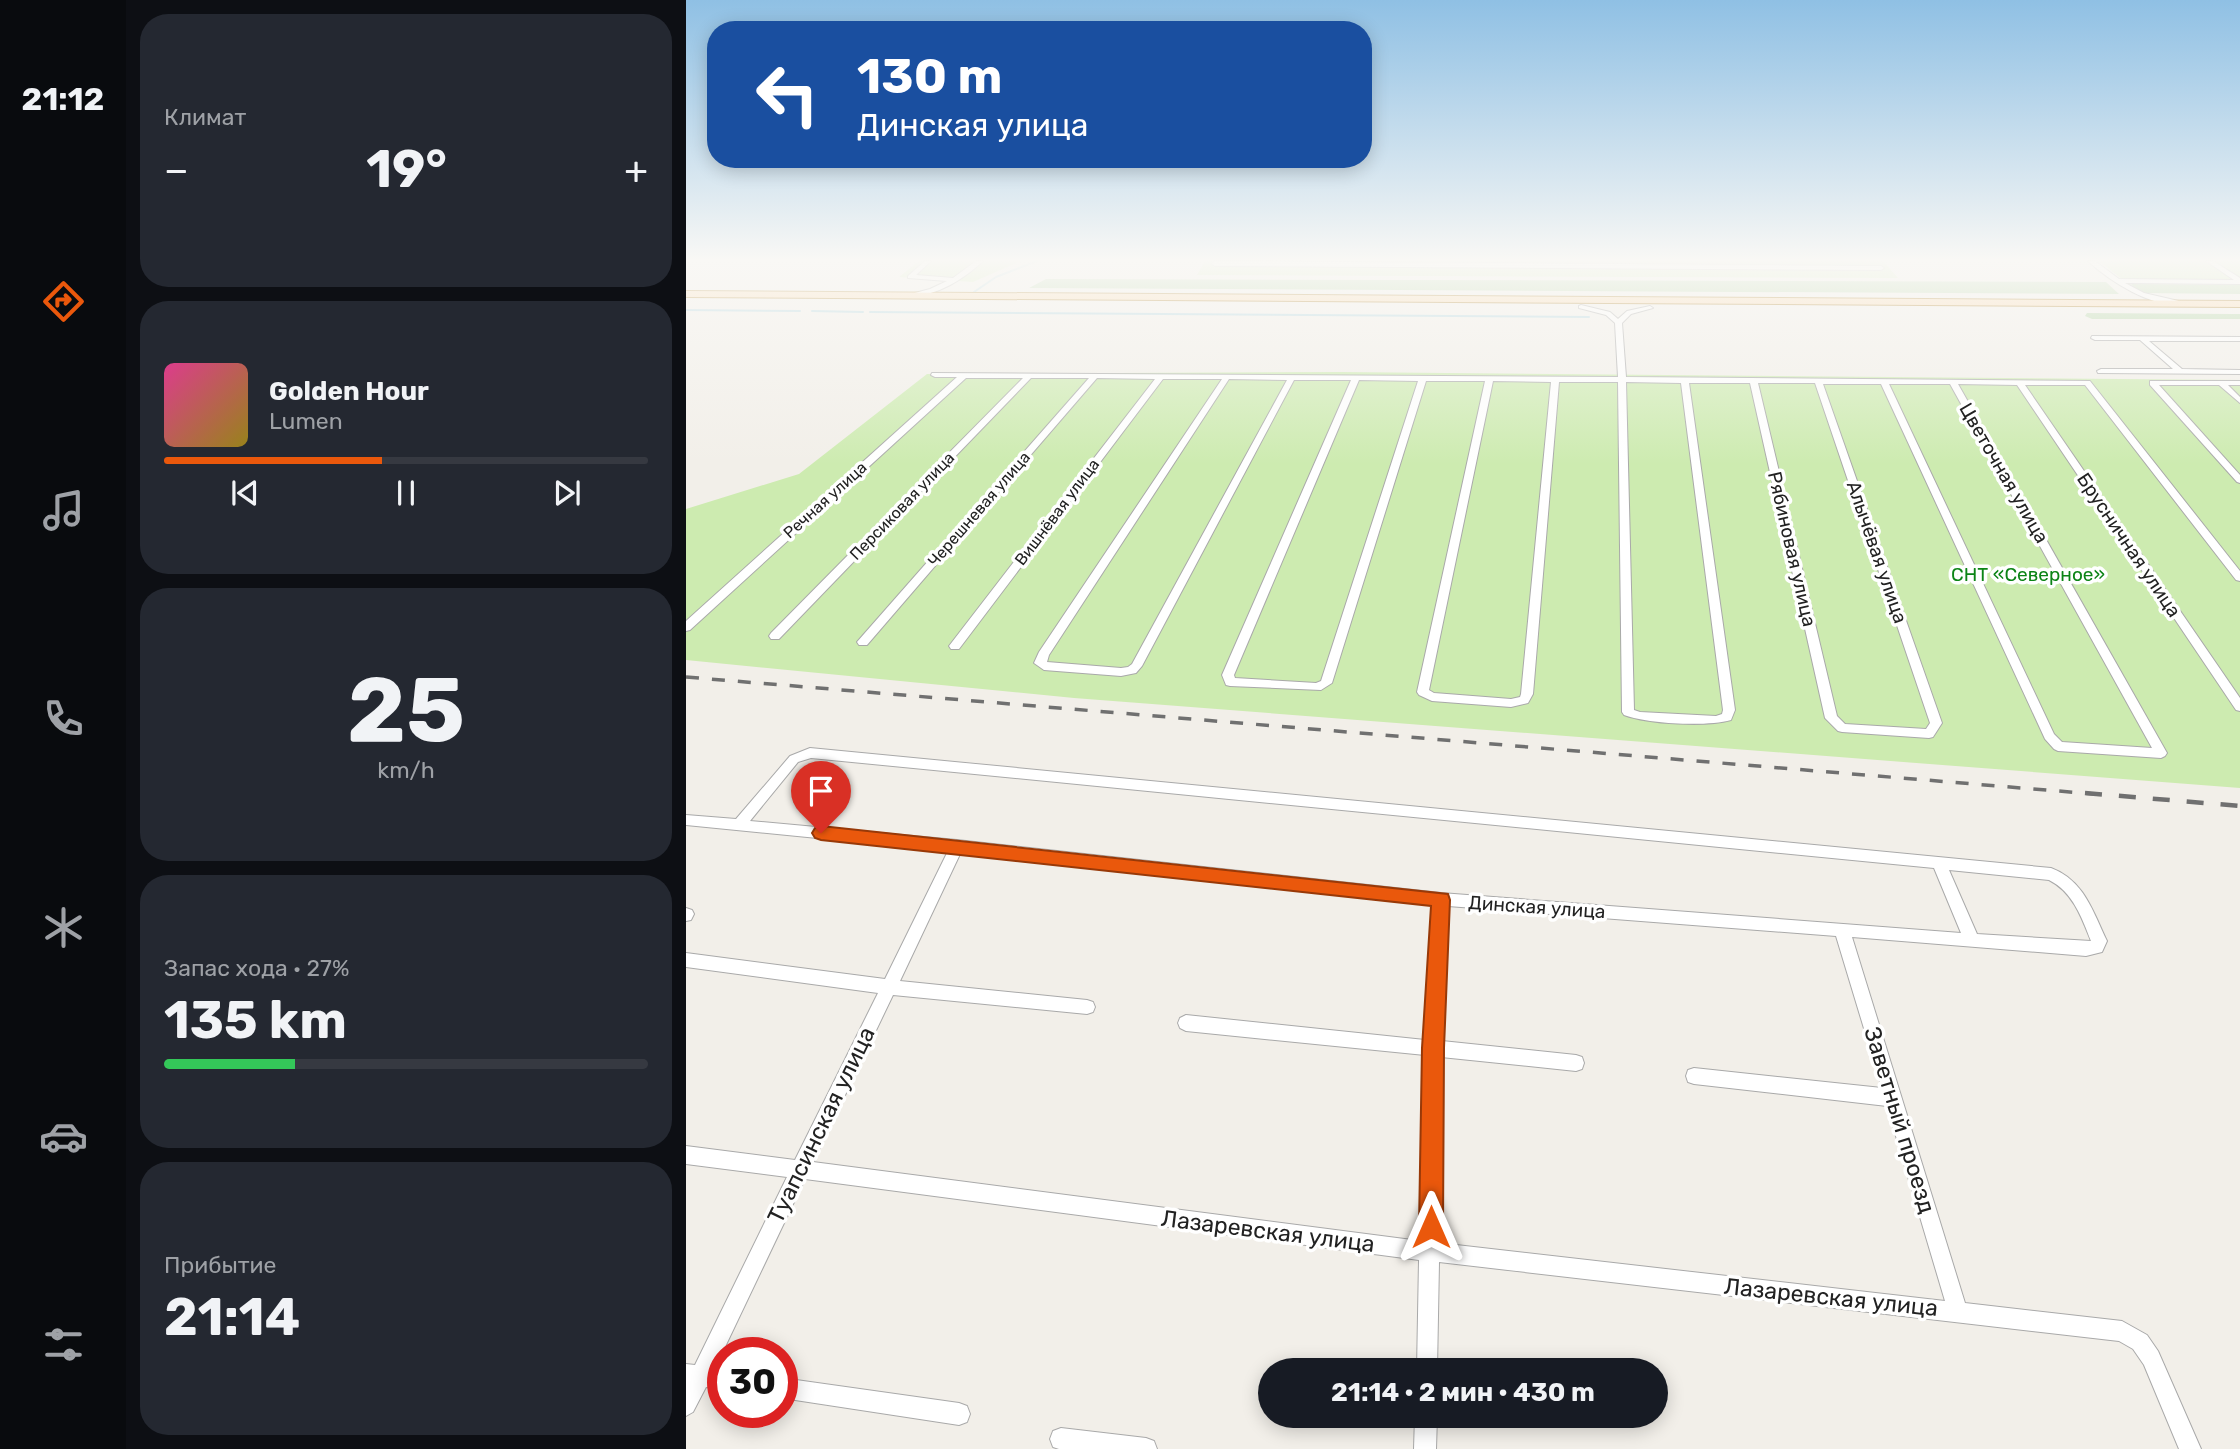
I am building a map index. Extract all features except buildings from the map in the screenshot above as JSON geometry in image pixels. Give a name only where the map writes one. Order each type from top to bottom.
[{"type":"street","points":[[1618,329],[1622,379],[1628,712],[1639,716],[1716,720],[1727,717],[1729,710],[1685,380]]},
{"type":"street","points":[[2095,338],[2240,338]]},
{"type":"street","points":[[2143,338],[2181,372]]},
{"type":"street","points":[[2101,371],[2240,372]]},
{"type":"street","points":[[934,375],[2088,383],[2240,578]]},
{"type":"street","name":"Речная улица","points":[[687,627],[963,376]]},
{"type":"street","name":"Персиковая улица","points":[[775,636],[1029,376]]},
{"type":"street","name":"Черешневая улица","points":[[863,642],[1095,376]]},
{"type":"street","name":"Вишнёвая улица","points":[[955,646],[1160,377]]},
{"type":"street","points":[[1227,377],[1043,655],[1040,663],[1044,666],[1121,672],[1132,670],[1136,666],[1292,377]]},
{"type":"street","points":[[1356,378],[1228,675],[1227,679],[1234,683],[1317,687],[1323,685],[1329,676],[1423,378]]},
{"type":"street","points":[[1490,378],[1423,692],[1432,697],[1511,703],[1524,700],[1527,694],[1555,379]]},
{"type":"street","name":"Рябиновая улица","points":[[1753,380],[1831,718],[1842,728],[1923,735],[1933,730],[1936,723]]},
{"type":"street","name":"Алычёвая улица","points":[[1818,381],[1936,723]]},
{"type":"street","name":"Цветочная улица","points":[[1884,381],[2049,736],[2058,746],[2157,755],[2161,753],[1952,382]]},
{"type":"street","name":"Брусничная улица","points":[[2019,382],[2240,707]]},
{"type":"street","points":[[2240,383],[2153,383],[2240,480]]},
{"type":"street","points":[[2221,383],[2240,401]]},
{"type":"street","points":[[739,825],[794,759],[810,753],[2051,874],[2072,886],[2099,941],[2096,947]]},
{"type":"street","name":"Динская улица","points":[[686,820],[957,846],[1441,900],[2096,947]]},
{"type":"street","name":"Туапсинская улица","points":[[686,1405],[693,1375],[799,1171],[957,846]]},
{"type":"street","points":[[1939,863],[1972,940]]},
{"type":"street","points":[[1427,1358],[1433,1048],[1441,900]]},
{"type":"street","name":"Заветный проезд","points":[[1842,930],[1958,1311]]},
{"type":"street","points":[[686,960],[889,987],[1087,1007]]},
{"type":"street","points":[[1186,1023],[1576,1063]]},
{"type":"street","points":[[1694,1076],[1892,1098]]},
{"type":"street","name":"Лазаревская улица","points":[[686,1155],[1431,1252],[2122,1331],[2140,1342]]},
{"type":"street","points":[[2140,1342],[2151,1358],[2190,1449]]},
{"type":"street","points":[[798,1390],[959,1414]]},
{"type":"street","points":[[1425,1449],[1426,1428]]},
{"type":"street","points":[[1061,1439],[1146,1449]]},
{"type":"green space","name":"СНТ «Северное»","points":[[1341,372],[2240,380],[2240,788],[1074,698],[686,660],[686,509],[799,474],[927,374]]},
{"type":"railway","points":[[686,677],[2106,795]]},
{"type":"railway","points":[[2085,793],[2240,806]]},
{"type":"route","points":[[821,833],[1441,900],[1433,1048],[1431,1227]]}]
